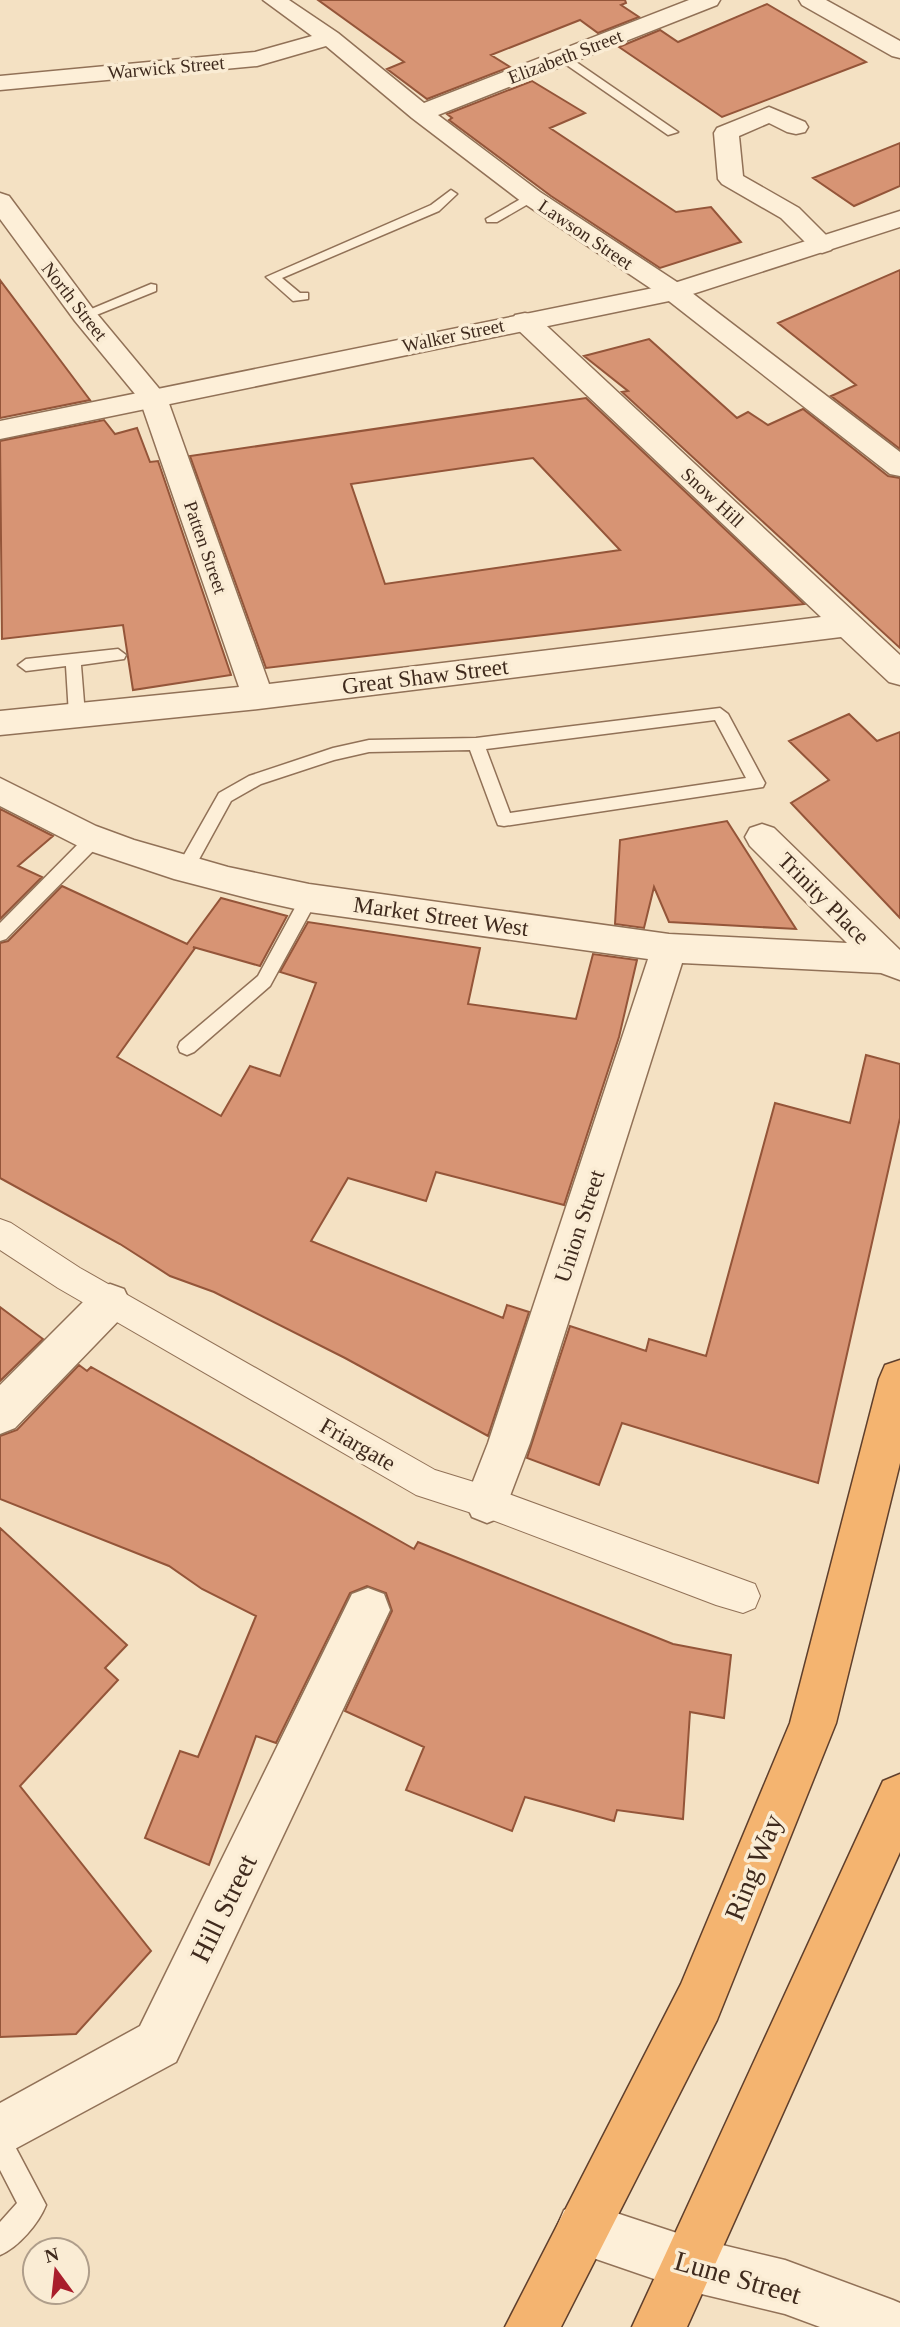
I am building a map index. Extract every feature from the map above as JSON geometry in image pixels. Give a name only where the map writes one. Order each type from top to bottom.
[{"type":"highway","name":"Ring Way","points":[[533,2327],[699,2002],[813,1723],[900,1379]]},
{"type":"highway","points":[[659,2327],[900,1798]]},
{"type":"street","name":"Lawson Street","points":[[274,0],[330,38],[421,113],[531,197],[674,292],[900,467]]},
{"type":"street","name":"Elizabeth Street","points":[[421,113],[709,0]]},
{"type":"street","points":[[810,0],[900,51]]},
{"type":"street","name":"Warwick Street","points":[[0,83],[257,59],[330,38]]},
{"type":"street","points":[[796,127],[769,114],[726,133],[731,179],[790,213],[822,245]]},
{"type":"street","name":"North Street","points":[[0,201],[84,315],[153,398]]},
{"type":"street","name":"Walker Street","points":[[0,430],[674,292],[900,219]]},
{"type":"street","name":"Snow Hill","points":[[525,321],[900,674]]},
{"type":"street","name":"Patten Street","points":[[153,398],[258,697]]},
{"type":"street","name":"Great Shaw Street","points":[[0,723],[258,697],[849,625]]},
{"type":"street","name":"Market Street West","points":[[0,790],[94,839],[185,869],[309,898],[669,948],[893,962]]},
{"type":"street","name":"Trinity Place","points":[[762,836],[893,962]]},
{"type":"street","name":"Union Street","points":[[486,1502],[509,1443],[669,948]]},
{"type":"street","name":"Friargate","points":[[0,1233],[110,1302],[428,1484],[486,1502],[743,1596]]},
{"type":"street","points":[[0,1414],[110,1302]]},
{"type":"street","name":"Hill Street","points":[[0,2131],[158,2045],[368,1611]]},
{"type":"street","name":"Lune Street","points":[[583,2229],[689,2264],[785,2287],[893,2327]]},
{"type":"lane","points":[[562,57],[672,132]]},
{"type":"lane","points":[[303,296],[298,298],[273,277],[435,208],[451,194]]},
{"type":"lane","points":[[492,219],[531,197]]},
{"type":"lane","points":[[84,315],[151,288]]},
{"type":"lane","points":[[26,665],[118,655]]},
{"type":"lane","points":[[73,659],[77,715]]},
{"type":"lane","points":[[185,869],[225,797],[255,780],[333,754],[369,746],[476,744],[720,714],[757,783],[504,820],[476,744]]},
{"type":"lane","points":[[0,934],[94,839]]},
{"type":"lane","points":[[187,1047],[264,981],[309,898]]},
{"type":"lane","points":[[0,2144],[33,2205],[0,2242]]},
{"type":"building","points":[[318,0],[625,0],[626,3],[621,5],[639,17],[598,33],[580,20],[491,55],[510,67],[427,99],[387,69],[404,62]]},
{"type":"building","points":[[767,4],[866,62],[722,117],[619,47],[660,30],[678,42]]},
{"type":"building","points":[[532,81],[585,113],[550,128],[676,212],[711,207],[741,242],[660,268],[551,196],[449,120],[452,118],[447,114]]},
{"type":"building","points":[[900,143],[900,186],[854,206],[813,178]]},
{"type":"building","points":[[900,270],[900,449],[831,396],[856,385],[778,323]]},
{"type":"building","points":[[0,280],[90,400],[0,418]]},
{"type":"building","points":[[649,339],[737,418],[748,412],[768,425],[803,409],[888,476],[900,478],[900,648],[622,392],[628,391],[584,356]]},
{"type":"building","points":[[586,398],[804,604],[266,668],[190,456]],"holes":[[[533,458],[620,550],[385,584],[351,484]]]},
{"type":"building","points":[[104,420],[115,434],[137,428],[150,462],[158,461],[231,675],[133,690],[123,625],[2,639],[0,441]]},
{"type":"building","points":[[849,714],[877,741],[900,732],[900,918],[791,803],[829,780],[789,741]]},
{"type":"building","points":[[0,809],[53,836],[18,866],[42,877],[0,919]]},
{"type":"building","points":[[727,821],[796,929],[669,922],[654,887],[644,928],[615,924],[620,840]]},
{"type":"building","points":[[62,886],[187,944],[221,898],[287,916],[260,966],[193,947],[195,948],[117,1057],[221,1116],[250,1066],[280,1076],[316,983],[280,972],[308,922],[480,948],[468,1004],[576,1019],[593,954],[637,960],[619,1037],[564,1205],[436,1172],[426,1201],[348,1178],[311,1241],[503,1318],[507,1305],[529,1312],[488,1436],[345,1358],[214,1292],[170,1276],[120,1244],[0,1178],[0,943],[8,941]]},
{"type":"building","points":[[866,1055],[900,1064],[900,1118],[818,1483],[622,1423],[599,1485],[527,1458],[570,1326],[646,1351],[649,1339],[706,1356],[775,1103],[850,1123]]},
{"type":"building","points":[[0,1307],[43,1339],[0,1381]]},
{"type":"building","points":[[79,1365],[87,1371],[91,1367],[414,1549],[418,1542],[673,1644],[731,1655],[724,1718],[690,1712],[683,1819],[617,1810],[614,1821],[525,1797],[512,1831],[406,1790],[424,1747],[345,1711],[392,1611],[386,1593],[367,1586],[350,1593],[276,1743],[256,1736],[209,1865],[145,1838],[180,1751],[198,1757],[256,1616],[202,1589],[169,1566],[0,1499],[0,1436],[17,1430]]},
{"type":"building","points":[[0,1528],[127,1645],[105,1668],[118,1680],[20,1786],[151,1951],[76,2034],[0,2037]]}]
